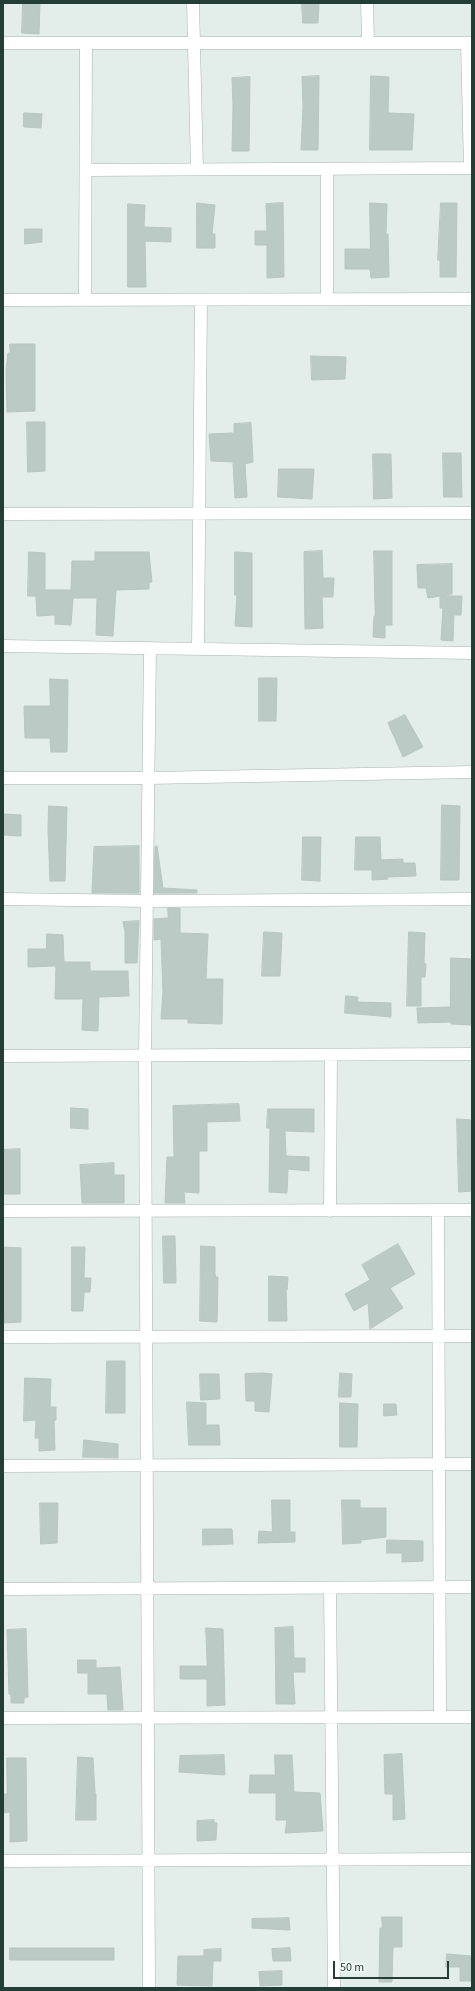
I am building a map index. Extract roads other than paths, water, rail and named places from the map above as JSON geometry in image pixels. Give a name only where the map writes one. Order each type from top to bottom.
[{"type":"street","points":[[193,3],[197,169]]},
{"type":"street","points":[[367,3],[368,42]]},
{"type":"street","points":[[3,43],[469,43],[471,168],[86,170]]},
{"type":"street","points":[[85,300],[86,43]]},
{"type":"street","points":[[327,169],[327,299]]},
{"type":"street","points":[[3,300],[472,299]]},
{"type":"street","points":[[198,649],[201,300]]},
{"type":"street","points":[[3,514],[472,513]]},
{"type":"street","points":[[3,646],[472,653]]},
{"type":"street","points":[[149,1988],[145,1055],[150,648]]},
{"type":"street","points":[[3,778],[149,778],[472,772]]},
{"type":"street","points":[[3,899],[146,901],[472,899]]},
{"type":"street","points":[[3,1056],[472,1054]]},
{"type":"street","points":[[330,1211],[332,1055]]},
{"type":"street","points":[[438,1210],[440,1717]]},
{"type":"street","points":[[3,1211],[472,1210]]},
{"type":"street","points":[[3,1337],[472,1336]]},
{"type":"street","points":[[3,1466],[472,1464]]},
{"type":"street","points":[[3,1589],[472,1587]]},
{"type":"street","points":[[330,1588],[334,1988]]},
{"type":"street","points":[[3,1718],[472,1717]]},
{"type":"street","points":[[3,1861],[472,1860]]}]
